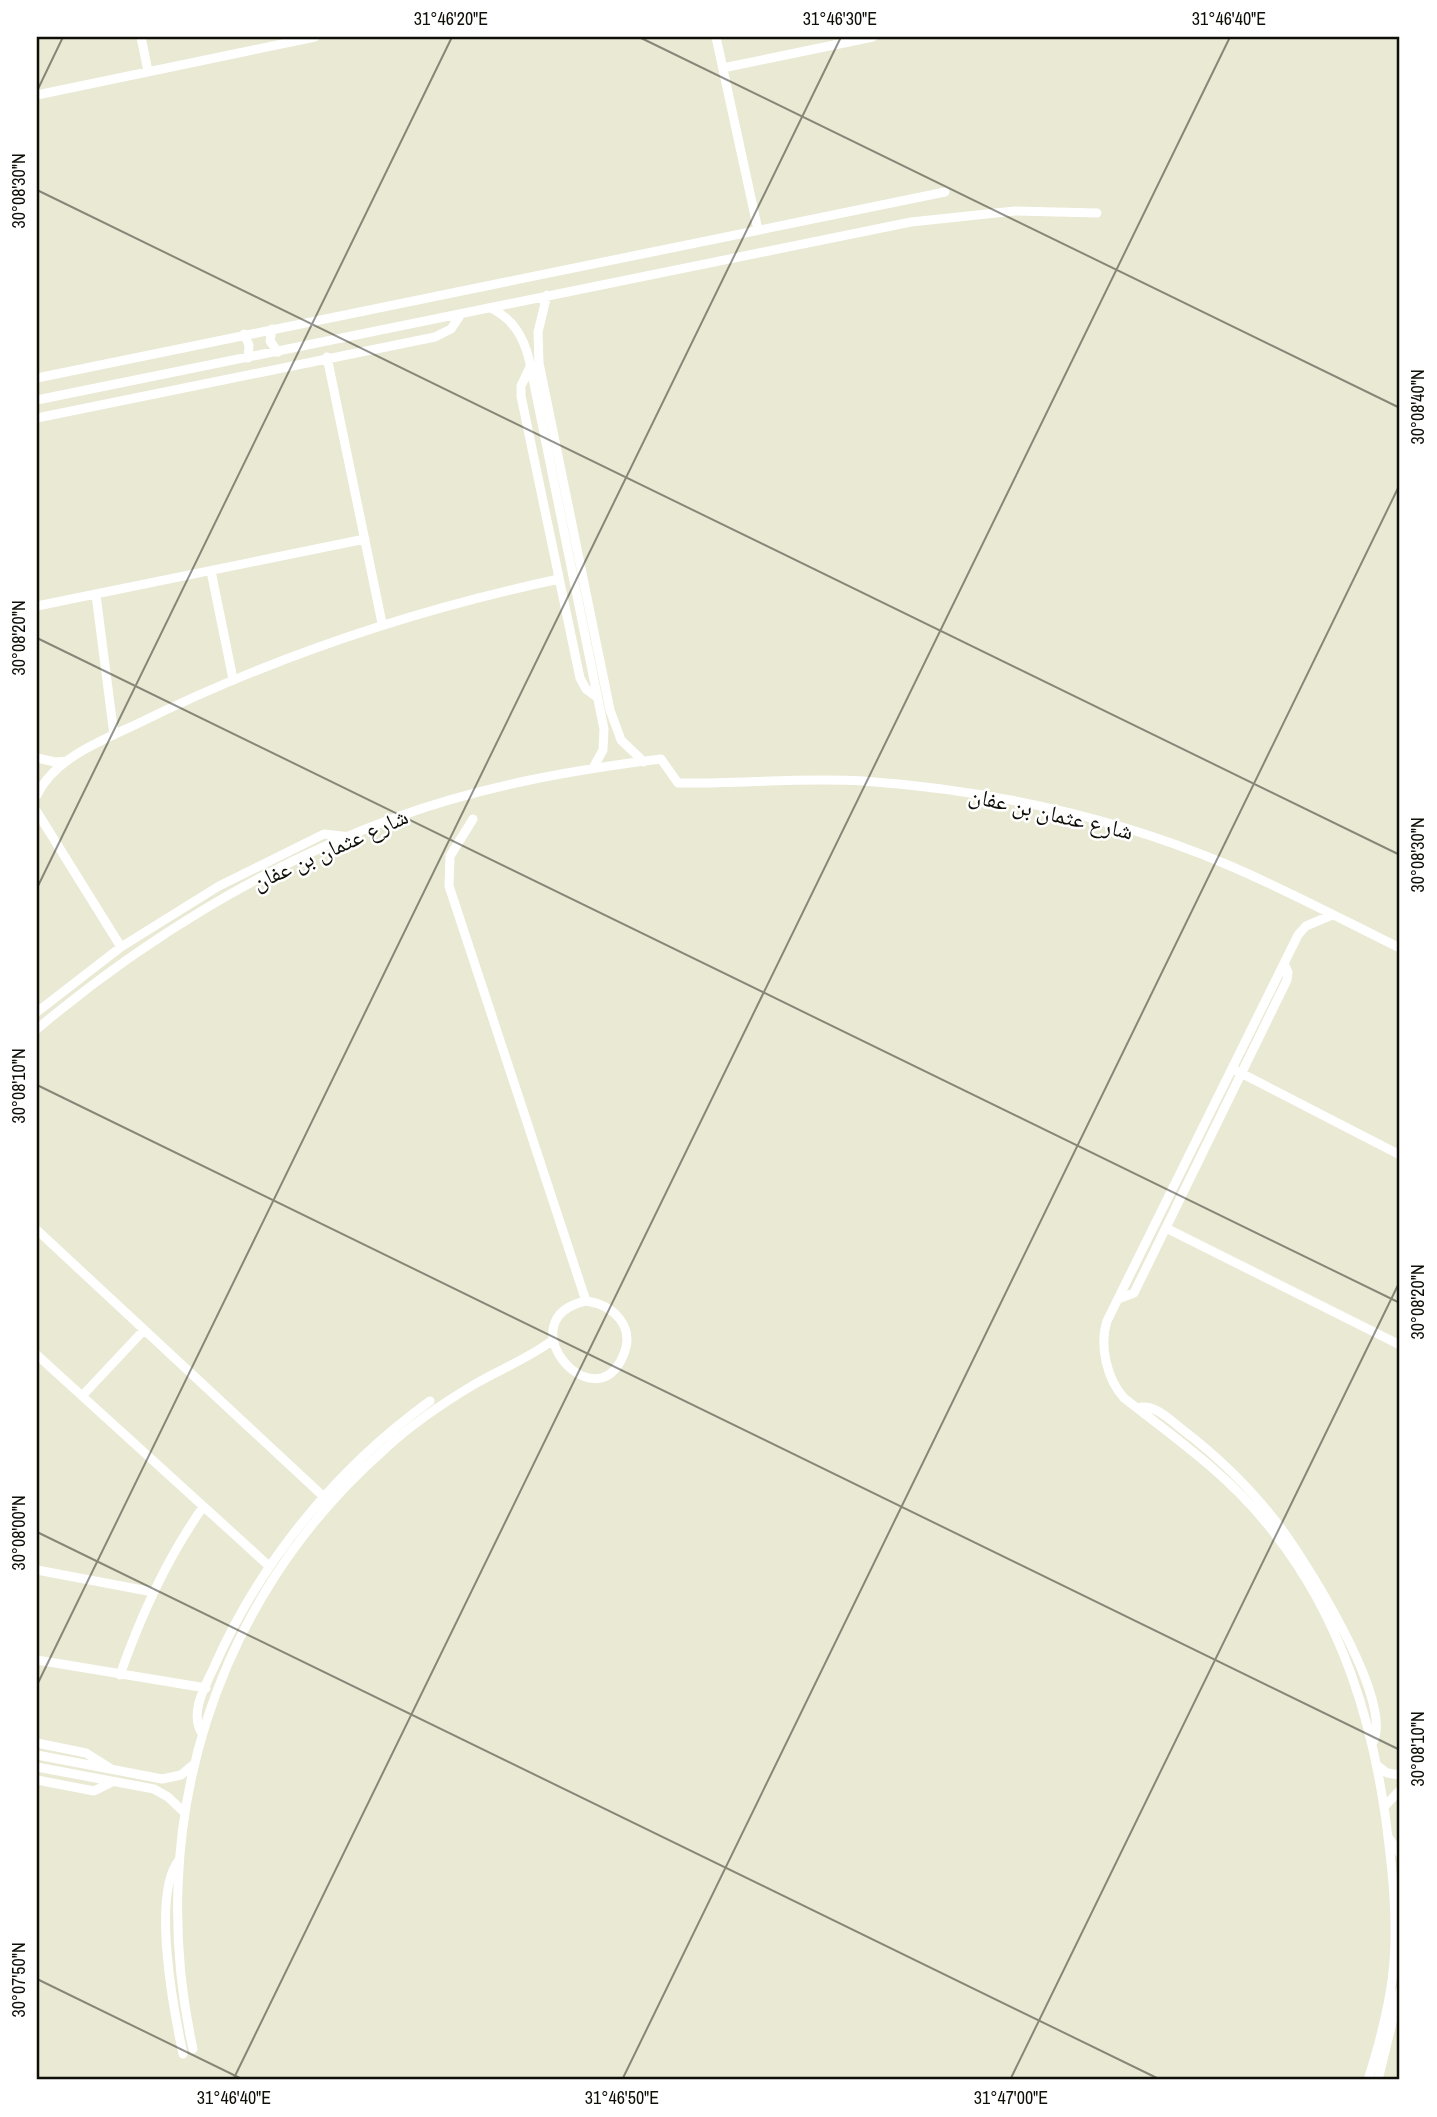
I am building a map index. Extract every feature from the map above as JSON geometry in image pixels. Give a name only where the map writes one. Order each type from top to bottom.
[{"type":"street","points":[[141,37],[148,71]]},
{"type":"street","points":[[37,94],[315,37]]},
{"type":"street","points":[[716,37],[758,230]]},
{"type":"street","points":[[723,68],[873,37]]},
{"type":"street","points":[[37,378],[945,192]]},
{"type":"street","points":[[37,400],[937,218],[1015,211],[1097,214]]},
{"type":"street","points":[[547,295],[538,332],[539,363],[610,710],[621,740],[644,762]]},
{"type":"street","points":[[491,308],[509,319],[519,331],[530,367],[597,697],[604,743],[593,768]]},
{"type":"street","points":[[37,418],[435,337],[451,329],[461,314]]},
{"type":"street","points":[[272,329],[270,341],[278,352]]},
{"type":"street","points":[[244,334],[249,345],[248,358]]},
{"type":"street","points":[[327,357],[382,623]]},
{"type":"street","points":[[530,367],[521,386],[521,396],[580,678],[586,689],[597,697]]},
{"type":"street","points":[[37,606],[365,539]]},
{"type":"street","points":[[211,571],[233,679]]},
{"type":"street","points":[[37,795],[47,779],[68,761],[114,735],[233,679],[382,623],[559,579]]},
{"type":"street","points":[[96,595],[114,735]]},
{"type":"street","points":[[37,758],[55,762],[68,761]]},
{"type":"street","name":"شارع عثمان بن عفان","points":[[37,1028],[102,976],[180,923],[264,877],[396,817],[444,802],[593,768],[661,760],[678,783],[860,781],[927,787],[1021,802],[1087,817],[1178,845],[1228,865],[1400,948]]},
{"type":"street","points":[[37,812],[121,947]]},
{"type":"street","points":[[473,819],[470,828],[453,848],[448,864],[449,886],[586,1301]]},
{"type":"street","points":[[37,1012],[121,947],[219,886],[303,843],[333,833],[351,837]]},
{"type":"street","points":[[1332,915],[1302,930],[1284,964],[1104,1328],[1103,1348],[1115,1386],[1137,1408],[1226,1480],[1281,1542],[1321,1604],[1343,1651],[1373,1742],[1385,1806],[1395,1900],[1394,1963],[1384,2022],[1368,2080]]},
{"type":"street","points":[[1118,1299],[1134,1293],[1287,980],[1288,972],[1284,964]]},
{"type":"street","points":[[1232,1068],[1400,1155]]},
{"type":"street","points":[[1166,1228],[1400,1345]]},
{"type":"street","points":[[37,1230],[324,1497]]},
{"type":"street","points":[[586,1301],[597,1302],[618,1316],[628,1331],[627,1348],[614,1371],[602,1376],[577,1374],[560,1359],[553,1340],[558,1318],[565,1309],[586,1301]]},
{"type":"street","points":[[82,1396],[144,1330]]},
{"type":"street","points":[[188,2051],[178,1959],[180,1858],[185,1814],[201,1732],[225,1670],[260,1601],[286,1560],[334,1501],[384,1449],[418,1422],[475,1384],[553,1340]]},
{"type":"street","points":[[37,1355],[269,1566]]},
{"type":"street","points":[[201,1732],[196,1715],[205,1688],[231,1630],[269,1566],[324,1497],[374,1446],[430,1401]]},
{"type":"street","points":[[120,1675],[153,1592],[185,1532],[203,1507]]},
{"type":"street","points":[[37,1570],[153,1592]]},
{"type":"street","points":[[37,1660],[205,1688]]},
{"type":"street","points":[[37,1743],[92,1755],[111,1769]]},
{"type":"street","points":[[37,1755],[162,1779],[181,1775],[193,1765]]},
{"type":"street","points":[[1378,1766],[1387,1773],[1400,1775]]},
{"type":"street","points":[[37,1767],[154,1789],[168,1797],[185,1814]]},
{"type":"street","points":[[37,1780],[94,1791],[112,1782]]},
{"type":"street","points":[[1385,1806],[1400,1790]]},
{"type":"street","points":[[1388,1838],[1400,1854]]},
{"type":"street","points":[[1378,2080],[1400,1990]]}]
